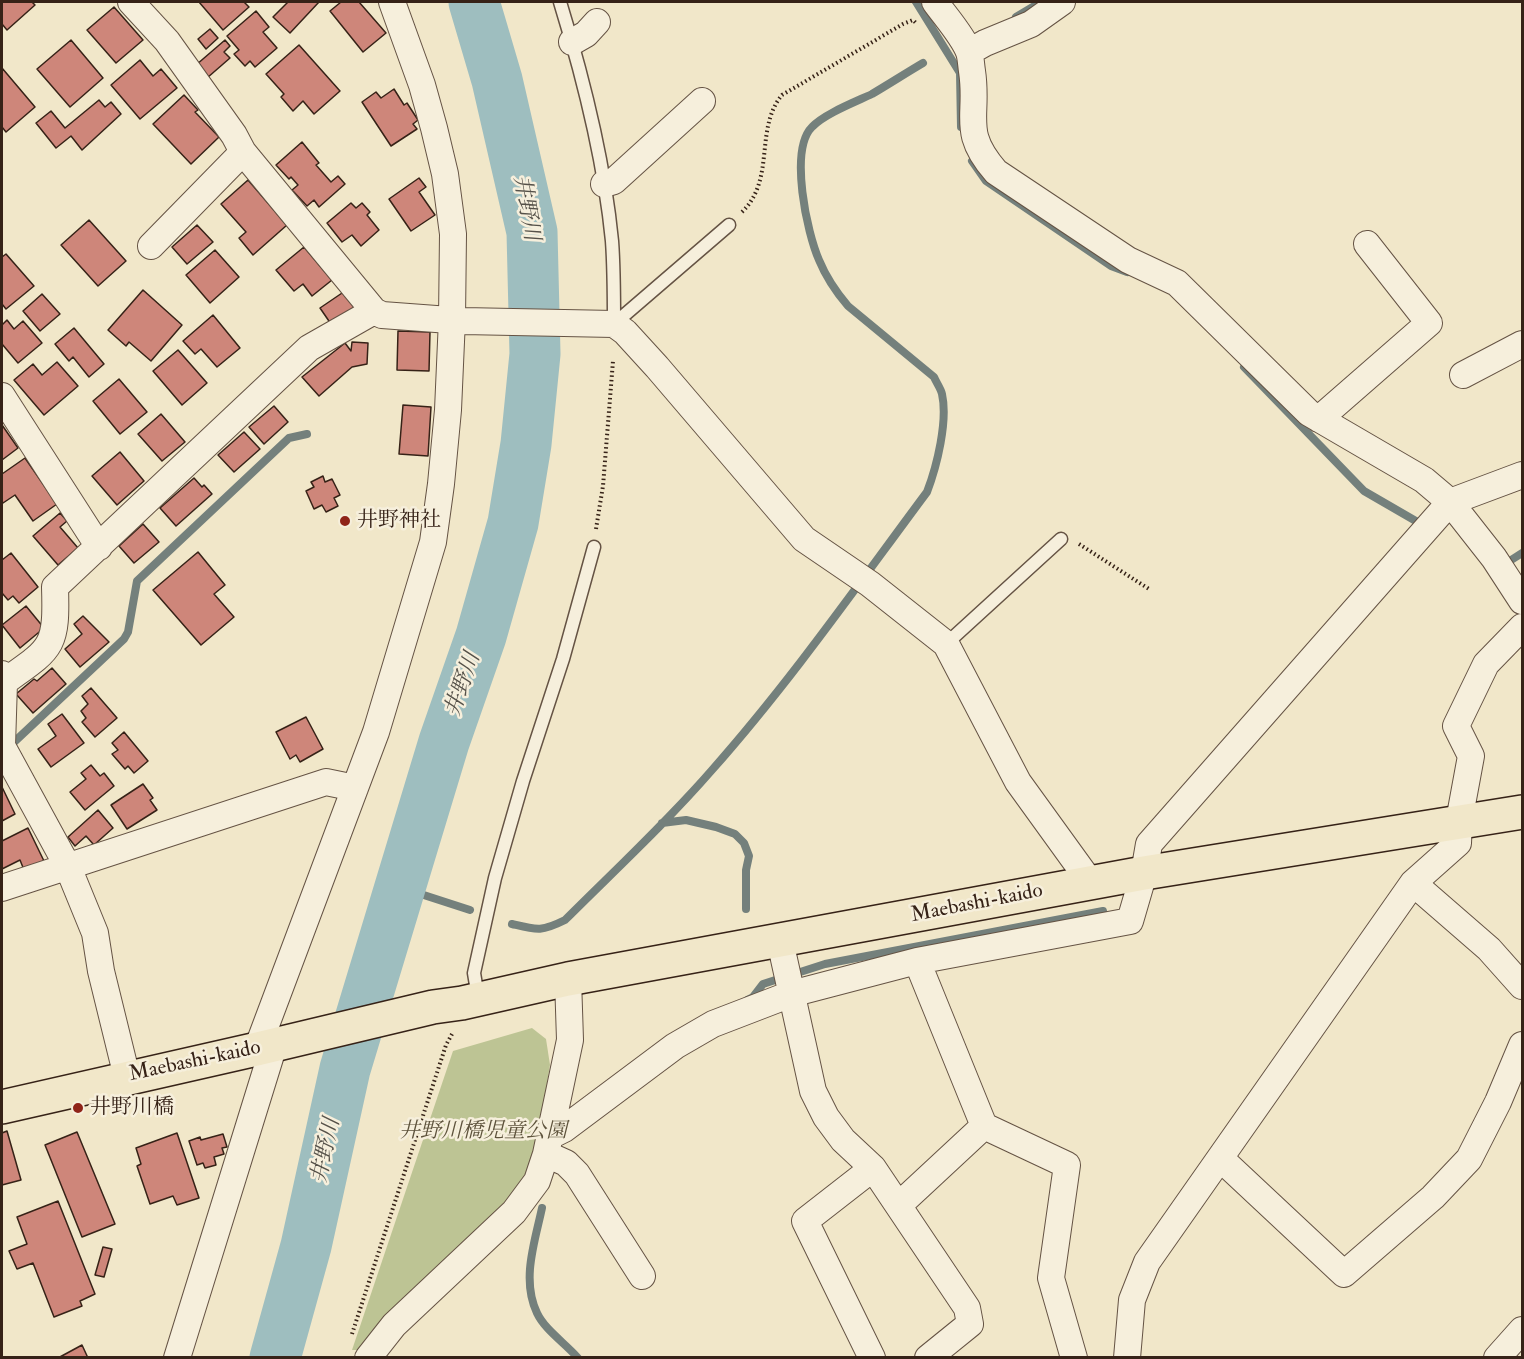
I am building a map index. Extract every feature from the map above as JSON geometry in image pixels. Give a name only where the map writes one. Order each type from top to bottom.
[{"type":"main road","name":"Maebashi-kaido","points":[[444,1018],[462,1003],[568,979],[1144,873],[1459,821],[1522,813]]},
{"type":"main road","points":[[271,1046],[444,1018]]},
{"type":"main road","name":"Maebashi-kaido","points":[[2,1107],[271,1046]]},
{"type":"street","points":[[131,2],[167,41],[234,135],[243,152],[374,311],[382,315],[457,320],[610,324],[625,332],[804,538],[870,584],[946,644],[1018,782],[1091,883]]},
{"type":"street","points":[[177,1358],[271,1046],[355,789],[376,732],[433,542],[457,320],[453,234],[445,174],[422,85],[392,2]]},
{"type":"street","points":[[934,2],[969,52],[974,82],[972,124],[980,151],[996,172],[1128,260],[1177,283],[1309,412],[1424,480],[1450,502],[1494,558],[1522,601]]},
{"type":"street","points":[[969,52],[1031,24],[1062,2]]},
{"type":"street","points":[[572,42],[586,34],[597,22]]},
{"type":"street","points":[[604,184],[614,182],[702,101]]},
{"type":"street","points":[[151,246],[243,152]]},
{"type":"street","points":[[1319,419],[1429,323],[1367,244]]},
{"type":"street","points":[[127,1077],[101,972],[94,933],[68,867],[2,746],[3,678],[44,652],[51,643],[56,615],[55,587],[309,348],[374,311]]},
{"type":"street","points":[[1464,375],[1522,344]]},
{"type":"street","points":[[2,396],[99,547]]},
{"type":"street","points":[[548,1145],[564,1129],[642,1070],[684,1040],[713,1024],[791,994],[916,961],[1130,921],[1144,873],[1149,843],[1450,502],[1522,476]]},
{"type":"street","points":[[1127,1358],[1132,1300],[1147,1263],[1413,883],[1458,843],[1459,821],[1471,756],[1456,726],[1486,664],[1522,627]]},
{"type":"street","points":[[2,888],[326,782],[355,789]]},
{"type":"street","points":[[1413,883],[1489,949],[1522,986]]},
{"type":"street","points":[[780,941],[813,1091],[826,1118],[843,1140],[873,1168],[967,1308],[970,1324],[930,1357]]},
{"type":"street","points":[[916,961],[984,1126],[1067,1165],[1051,1278],[1074,1358]]},
{"type":"street","points":[[368,1358],[394,1325],[514,1212],[537,1181],[548,1145],[570,1040],[568,979]]},
{"type":"street","points":[[1220,1158],[1344,1274],[1433,1197],[1469,1159],[1498,1102],[1522,1045]]},
{"type":"street","points":[[899,1205],[984,1126]]},
{"type":"street","points":[[548,1145],[578,1174],[642,1276]]},
{"type":"street","points":[[872,1358],[805,1221],[873,1168]]},
{"type":"street","points":[[1497,1358],[1522,1330]]},
{"type":"lane","points":[[560,2],[593,120],[604,184],[612,242],[610,324]]},
{"type":"lane","points":[[610,324],[729,225]]},
{"type":"lane","points":[[946,644],[1061,539]]},
{"type":"lane","points":[[478,998],[474,973],[495,878],[523,781],[563,659],[594,547]]},
{"type":"path","points":[[729,225],[746,208],[760,187],[769,124],[782,95],[903,24],[913,20],[918,24]]},
{"type":"path","points":[[594,547],[603,486],[614,351]]},
{"type":"path","points":[[1061,539],[1075,542],[1149,589]]},
{"type":"path","points":[[351,1335],[446,1045],[444,1018]]},
{"type":"green space","name":"井野川橋児童公園","points":[[532,1028],[546,1039],[550,1065],[537,1144],[519,1189],[360,1350],[352,1350],[453,1051]]},
{"type":"building","points":[[2,2],[32,2],[35,5],[7,30],[2,24]]},
{"type":"building","points":[[199,2],[244,2],[249,7],[223,30]]},
{"type":"building","points":[[288,2],[319,2],[290,33],[273,17]]},
{"type":"building","points":[[341,2],[359,2],[386,33],[363,52],[330,11]]},
{"type":"building","points":[[114,7],[143,40],[116,63],[87,30]]},
{"type":"building","points":[[256,11],[269,27],[263,32],[277,48],[255,67],[250,61],[245,66],[234,54],[239,50],[227,36]]},
{"type":"building","points":[[210,29],[218,38],[206,49],[198,39]]},
{"type":"building","points":[[71,40],[103,78],[70,107],[37,69]]},
{"type":"building","points":[[225,40],[230,46],[224,52],[230,58],[207,78],[196,65]]},
{"type":"building","points":[[299,45],[340,91],[314,114],[303,101],[293,111],[281,97],[284,94],[266,74]]},
{"type":"building","points":[[140,60],[153,76],[161,69],[177,88],[140,119],[111,85]]},
{"type":"building","points":[[2,68],[35,107],[6,132],[2,127]]},
{"type":"building","points":[[394,89],[404,105],[407,103],[418,120],[413,124],[417,129],[391,146],[362,102],[376,92],[381,98]]},
{"type":"building","points":[[184,95],[198,110],[195,112],[219,137],[191,164],[153,124]]},
{"type":"building","points":[[99,100],[105,107],[111,102],[121,114],[82,150],[71,136],[56,148],[36,123],[51,111],[65,128]]},
{"type":"building","points":[[302,142],[319,163],[316,165],[331,182],[338,176],[345,184],[319,207],[314,200],[307,206],[292,190],[298,185],[276,165]]},
{"type":"building","points":[[419,178],[426,187],[419,192],[435,215],[411,231],[389,199]]},
{"type":"building","points":[[248,180],[287,225],[253,255],[239,238],[246,232],[221,204]]},
{"type":"building","points":[[351,203],[356,208],[362,203],[370,212],[367,215],[379,230],[361,246],[352,235],[342,242],[327,223]]},
{"type":"building","points":[[89,220],[126,261],[98,286],[61,245]]},
{"type":"building","points":[[197,225],[213,242],[187,264],[172,247]]},
{"type":"building","points":[[304,247],[332,280],[312,296],[303,284],[294,291],[276,270]]},
{"type":"building","points":[[215,250],[239,277],[210,303],[186,275]]},
{"type":"building","points":[[6,254],[34,286],[6,309],[2,304],[2,257]]},
{"type":"building","points":[[143,290],[182,325],[151,361],[129,342],[126,346],[108,330]]},
{"type":"building","points":[[345,291],[356,306],[331,324],[320,308]]},
{"type":"building","points":[[42,294],[60,314],[40,331],[23,311]]},
{"type":"building","points":[[213,315],[240,348],[217,367],[201,349],[195,354],[183,341]]},
{"type":"building","points":[[7,320],[14,329],[23,321],[42,343],[18,363],[2,344],[2,325]]},
{"type":"building","points":[[74,328],[104,364],[89,377],[73,357],[69,361],[55,344]]},
{"type":"building","points":[[398,331],[430,332],[429,371],[397,370]]},
{"type":"building","points":[[352,342],[368,343],[367,364],[352,367],[319,396],[302,377],[345,343],[351,351]]},
{"type":"building","points":[[178,350],[207,383],[182,405],[153,371]]},
{"type":"building","points":[[57,362],[78,386],[44,415],[14,380],[33,364],[42,375]]},
{"type":"building","points":[[119,379],[147,412],[120,434],[93,401]]},
{"type":"building","points":[[403,405],[431,407],[428,456],[399,454]]},
{"type":"building","points":[[274,406],[288,422],[264,444],[249,427]]},
{"type":"building","points":[[161,414],[185,442],[162,461],[138,434]]},
{"type":"building","points":[[2,425],[18,448],[2,460]]},
{"type":"building","points":[[244,432],[260,449],[234,472],[218,455]]},
{"type":"building","points":[[120,452],[144,481],[117,505],[92,476]]},
{"type":"building","points":[[25,458],[57,504],[33,521],[15,495],[3,503],[2,501],[2,474]]},
{"type":"building","points":[[323,476],[325,482],[332,479],[340,495],[334,498],[338,506],[326,512],[322,505],[314,509],[306,491],[314,487],[311,482]]},
{"type":"building","points":[[194,478],[212,494],[176,526],[160,508]]},
{"type":"building","points":[[60,513],[67,521],[60,527],[78,548],[58,565],[33,536]]},
{"type":"building","points":[[143,524],[159,542],[134,563],[119,546]]},
{"type":"building","points":[[198,552],[225,585],[214,594],[234,617],[201,645],[153,590]]},
{"type":"building","points":[[11,553],[38,587],[19,603],[13,596],[8,600],[2,593],[2,560]]},
{"type":"building","points":[[26,606],[44,628],[20,648],[2,625]]},
{"type":"building","points":[[83,616],[109,642],[80,667],[65,649],[82,634],[74,624]]},
{"type":"building","points":[[52,668],[66,684],[33,713],[16,694]]},
{"type":"building","points":[[91,688],[117,718],[95,737],[82,722],[86,718],[81,711],[88,704],[82,696]]},
{"type":"building","points":[[62,714],[84,743],[51,767],[38,749],[56,736],[48,724]]},
{"type":"building","points":[[306,717],[323,749],[300,762],[296,755],[290,759],[276,732]]},
{"type":"building","points":[[124,732],[148,761],[134,773],[128,766],[125,769],[112,754],[118,750],[112,743]]},
{"type":"building","points":[[91,765],[100,776],[104,773],[114,786],[85,810],[70,792],[86,779],[81,773]]},
{"type":"building","points":[[143,784],[153,798],[150,800],[157,810],[127,829],[111,805]]},
{"type":"building","points":[[2,787],[15,814],[2,821]]},
{"type":"building","points":[[98,810],[113,828],[94,845],[86,836],[75,846],[68,837]]},
{"type":"building","points":[[28,828],[44,861],[24,870],[20,860],[2,869],[2,841]]},
{"type":"building","points":[[7,1131],[21,1180],[2,1185],[2,1133]]},
{"type":"building","points":[[77,1132],[115,1224],[82,1237],[45,1145]]},
{"type":"building","points":[[177,1133],[199,1198],[177,1205],[173,1196],[150,1204],[137,1166],[141,1164],[136,1148]]},
{"type":"building","points":[[223,1134],[227,1147],[222,1148],[224,1154],[214,1157],[216,1165],[205,1168],[203,1163],[197,1165],[189,1141]]},
{"type":"building","points":[[58,1201],[95,1294],[80,1301],[82,1306],[54,1317],[33,1263],[17,1269],[9,1251],[27,1244],[17,1217]]},
{"type":"building","points":[[103,1247],[112,1249],[104,1277],[95,1275]]},
{"type":"building","points":[[82,1345],[88,1358],[58,1358]]},
{"type":"waterway","name":"井野川","points":[[275,1358],[306,1246],[345,1069],[444,742],[481,636],[513,523],[526,444],[535,354],[532,232],[497,80],[474,2]]},
{"type":"waterway","points":[[916,2],[960,73],[961,127]]},
{"type":"waterway","points":[[1016,17],[1041,2]]},
{"type":"waterway","points":[[512,924],[539,929],[565,920],[677,809],[769,703],[927,492],[938,457],[943,430],[941,392],[934,377],[848,306],[839,295],[814,247],[805,212],[801,172],[805,138],[817,122],[872,94],[923,63]]},
{"type":"waterway","points":[[972,161],[986,181],[1111,266],[1127,272]]},
{"type":"waterway","points":[[1244,367],[1364,491],[1421,524],[1425,524]]},
{"type":"waterway","points":[[12,744],[124,639],[128,632],[137,581],[289,438],[307,434]]},
{"type":"waterway","points":[[1504,558],[1508,562],[1522,553]]},
{"type":"waterway","points":[[662,823],[686,820],[716,827],[735,834],[744,843],[749,856],[746,870],[746,909]]},
{"type":"waterway","points":[[399,887],[470,910]]},
{"type":"waterway","points":[[747,1000],[753,997],[763,984],[825,964],[1103,911]]},
{"type":"waterway","points":[[542,1208],[531,1260],[532,1300],[545,1325],[578,1358]]},
{"type":"place","name":"井野神社","points":[[345,521]]},
{"type":"place","name":"井野川橋","points":[[78,1108]]}]
